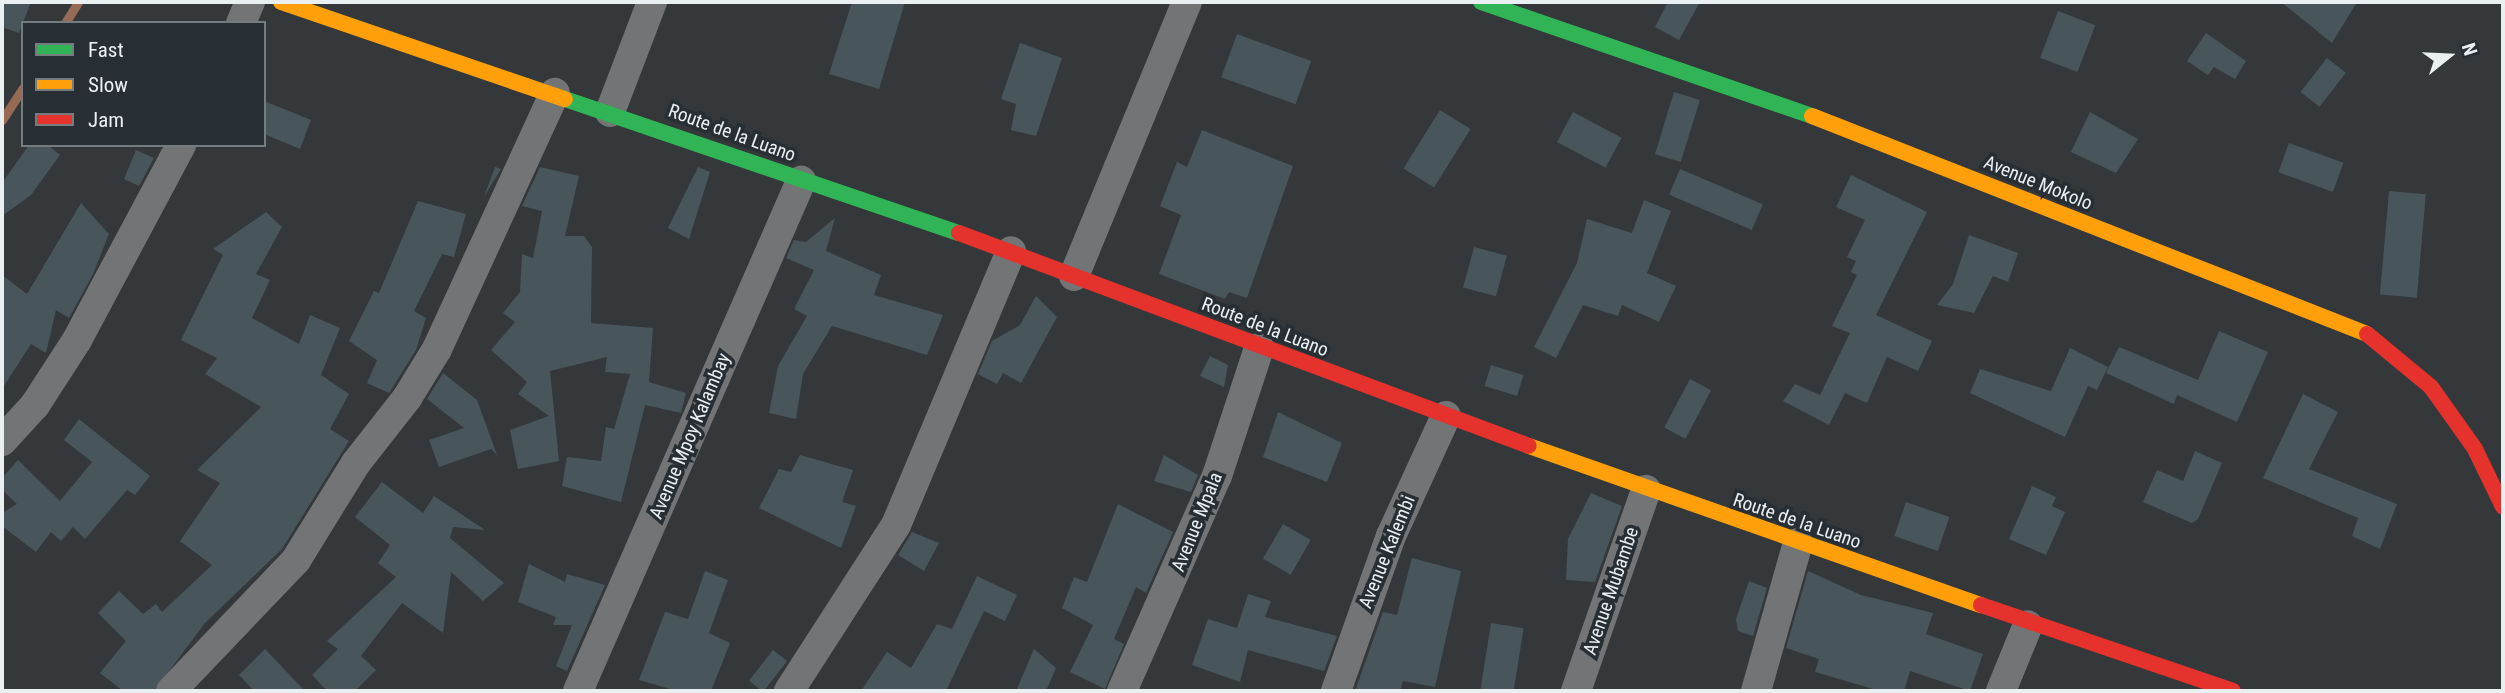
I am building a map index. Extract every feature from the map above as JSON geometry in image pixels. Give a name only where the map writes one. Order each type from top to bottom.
[{"type":"street","points":[[242,21],[250,2]]},
{"type":"street","name":"Route de la Luano","points":[[281,2],[555,93],[801,181],[1011,251],[1259,348],[1646,490],[2028,625],[2233,691]]},
{"type":"street","points":[[610,112],[652,2]]},
{"type":"street","points":[[1074,276],[1186,2]]},
{"type":"street","name":"Avenue Mokolo","points":[[1481,2],[1526,9],[1822,119],[2366,334],[2431,387],[2475,449],[2503,507]]},
{"type":"street","points":[[176,690],[296,560],[356,463],[407,398],[437,349],[555,93]]},
{"type":"street","points":[[2,441],[35,405],[77,340],[180,147]]},
{"type":"street","name":"Avenue Mpoy Kalambay","points":[[578,691],[801,181]]},
{"type":"street","points":[[789,691],[896,525],[1011,251]]},
{"type":"street","name":"Avenue Mpala","points":[[1122,691],[1217,476],[1259,348]]},
{"type":"street","name":"Avenue Kalembi","points":[[1336,691],[1391,536],[1446,416]]},
{"type":"street","name":"Avenue Mubambe","points":[[1576,691],[1646,490]]},
{"type":"street","points":[[1756,691],[1798,543]]},
{"type":"street","points":[[2001,691],[2028,625]]},
{"type":"building","points":[[2,2],[31,2],[24,21],[21,21],[19,33],[2,27]]},
{"type":"building","points":[[852,2],[905,2],[879,89],[829,74]]},
{"type":"building","points":[[1668,2],[1700,2],[1679,40],[1655,27]]},
{"type":"building","points":[[2281,2],[2357,2],[2332,43]]},
{"type":"building","points":[[2058,11],[2095,25],[2077,72],[2040,58]]},
{"type":"building","points":[[2206,33],[2246,61],[2235,79],[2214,67],[2208,75],[2187,61]]},
{"type":"building","points":[[1237,34],[1311,61],[1296,104],[1221,77]]},
{"type":"building","points":[[1020,43],[1062,58],[1036,136],[1011,130],[1016,104],[1001,99]]},
{"type":"building","points":[[2327,58],[2346,73],[2319,107],[2301,92]]},
{"type":"building","points":[[1674,92],[1700,100],[1681,162],[1655,154]]},
{"type":"building","points":[[266,102],[311,120],[300,149],[266,135]]},
{"type":"building","points":[[1440,110],[1471,129],[1434,188],[1403,169]]},
{"type":"building","points":[[1573,112],[1622,138],[1606,168],[1557,142]]},
{"type":"building","points":[[2090,112],[2138,139],[2116,173],[2071,152]]},
{"type":"building","points":[[1202,130],[1293,166],[1247,298],[1229,292],[1225,299],[1159,274],[1181,215],[1160,206],[1177,162],[1187,167]]},
{"type":"building","points":[[2289,143],[2344,163],[2333,192],[2278,172]]},
{"type":"building","points":[[28,147],[50,147],[60,155],[31,195],[2,216],[2,183]]},
{"type":"building","points":[[136,150],[154,158],[139,186],[124,179]]},
{"type":"building","points":[[495,167],[501,169],[484,197]]},
{"type":"building","points":[[540,167],[579,176],[565,236],[584,236],[592,247],[591,323],[653,328],[649,382],[686,393],[681,413],[645,405],[621,502],[562,486],[567,457],[601,461],[606,427],[614,429],[630,374],[605,372],[607,357],[550,371],[559,461],[518,469],[510,430],[549,416],[518,394],[527,382],[491,350],[515,322],[503,313],[520,292],[522,254],[533,258],[542,211],[522,206]]},
{"type":"building","points":[[698,167],[710,172],[689,239],[668,228]]},
{"type":"building","points":[[1680,169],[1763,204],[1752,230],[1669,195]]},
{"type":"building","points":[[1851,175],[1927,212],[1876,315],[1932,341],[1918,371],[1887,357],[1867,403],[1845,393],[1829,425],[1783,401],[1795,384],[1820,395],[1850,333],[1832,326],[1857,275],[1851,272],[1856,261],[1847,257],[1865,220],[1836,207]]},
{"type":"building","points":[[2389,191],[2426,194],[2417,298],[2380,295]]},
{"type":"building","points":[[1644,200],[1671,211],[1647,273],[1676,286],[1659,322],[1622,305],[1618,316],[1583,305],[1556,358],[1534,347],[1577,263],[1587,219],[1632,233]]},
{"type":"building","points":[[418,201],[466,214],[454,257],[442,254],[414,311],[426,318],[416,350],[389,393],[367,383],[377,360],[349,341],[374,291],[379,293]]},
{"type":"building","points":[[81,203],[109,234],[93,274],[69,318],[56,310],[46,353],[31,344],[2,389],[2,275],[27,294]]},
{"type":"building","points":[[266,212],[282,227],[256,274],[270,280],[252,318],[299,344],[310,315],[340,328],[321,375],[349,394],[330,429],[349,441],[282,549],[205,623],[154,691],[123,691],[100,673],[126,641],[98,613],[119,591],[143,614],[156,604],[162,612],[212,565],[180,541],[220,483],[197,470],[261,407],[205,374],[217,358],[181,340],[223,255],[213,249]]},
{"type":"building","points":[[835,218],[826,251],[881,275],[874,295],[943,315],[927,355],[832,326],[803,374],[796,419],[769,413],[778,366],[807,316],[794,309],[814,270],[786,258],[794,240],[806,242]]},
{"type":"building","points":[[1969,235],[2018,253],[2008,282],[1993,276],[1974,313],[1937,305],[1953,284]]},
{"type":"building","points":[[1474,247],[1507,256],[1496,296],[1463,288]]},
{"type":"building","points":[[1036,296],[1057,317],[1021,383],[1003,373],[997,384],[978,374],[992,341],[1020,325]]},
{"type":"building","points":[[2219,331],[2268,352],[2237,422],[2177,395],[2174,404],[2106,373],[2119,347],[2198,380]]},
{"type":"building","points":[[2070,348],[2108,367],[2097,390],[2088,386],[2065,437],[1970,393],[1980,369],[2051,391]]},
{"type":"building","points":[[1210,356],[1228,365],[1224,387],[1200,376]]},
{"type":"building","points":[[1491,365],[1524,375],[1517,396],[1485,386]]},
{"type":"building","points":[[443,373],[477,400],[497,455],[491,449],[439,467],[429,440],[464,428],[427,399]]},
{"type":"building","points":[[1690,379],[1711,390],[1685,439],[1664,428]]},
{"type":"building","points":[[2303,394],[2338,412],[2309,469],[2397,504],[2380,549],[2352,536],[2358,518],[2263,478]]},
{"type":"building","points":[[1278,412],[1342,443],[1327,482],[1263,457]]},
{"type":"building","points":[[79,419],[150,476],[135,495],[127,490],[85,539],[73,527],[61,541],[51,532],[36,552],[2,526],[2,513],[17,504],[2,490],[2,478],[18,460],[60,501],[92,462],[64,440]]},
{"type":"building","points":[[2195,451],[2222,463],[2198,519],[2192,523],[2143,502],[2157,470],[2183,481]]},
{"type":"building","points":[[800,455],[853,470],[842,502],[856,506],[841,548],[759,508],[779,469],[791,472]]},
{"type":"building","points":[[1164,455],[1198,475],[1191,492],[1154,481]]},
{"type":"building","points":[[382,482],[423,513],[434,496],[485,530],[453,527],[450,538],[504,583],[483,601],[451,572],[443,633],[402,603],[361,656],[376,670],[355,691],[327,691],[312,675],[338,649],[327,641],[396,577],[378,563],[390,545],[355,517]]},
{"type":"building","points":[[2032,486],[2056,497],[2052,506],[2065,512],[2046,555],[2009,539]]},
{"type":"building","points":[[1591,493],[1622,506],[1595,582],[1566,580],[1568,539]]},
{"type":"building","points":[[1906,502],[1949,517],[1938,551],[1894,536]]},
{"type":"building","points":[[1118,504],[1173,532],[1146,593],[1136,587],[1114,639],[1124,644],[1105,689],[1070,672],[1093,625],[1062,608],[1074,577],[1087,582]]},
{"type":"building","points":[[1283,524],[1311,540],[1291,575],[1263,559]]},
{"type":"building","points":[[912,532],[939,543],[924,571],[898,555]]},
{"type":"building","points":[[1412,558],[1461,571],[1435,687],[1403,681],[1400,691],[1355,691],[1383,612],[1397,615]]},
{"type":"building","points":[[529,564],[565,582],[567,574],[605,585],[567,671],[556,666],[572,625],[553,625],[556,617],[518,602]]},
{"type":"building","points":[[705,571],[728,580],[709,633],[730,643],[711,691],[677,691],[639,680],[665,612],[688,619]]},
{"type":"building","points":[[1808,571],[1861,595],[1933,613],[1926,634],[1983,654],[1970,691],[1910,671],[1904,691],[1880,691],[1815,672],[1819,659],[1786,648]]},
{"type":"building","points":[[977,576],[1017,595],[1005,621],[984,611],[946,691],[861,691],[887,652],[911,668],[937,624],[952,629]]},
{"type":"building","points":[[1749,581],[1767,588],[1753,636],[1738,631],[1736,619]]},
{"type":"building","points":[[1248,594],[1271,601],[1265,617],[1337,636],[1324,671],[1248,650],[1240,682],[1192,665],[1208,619],[1237,628]]},
{"type":"building","points":[[1491,623],[1524,628],[1514,691],[1481,689]]},
{"type":"building","points":[[265,649],[305,691],[254,691],[239,675]]},
{"type":"building","points":[[1034,649],[1056,668],[1046,691],[1016,691]]},
{"type":"building","points":[[773,650],[787,661],[764,691],[749,681]]},
{"type":"waterway","points":[[66,21],[78,2]]},
{"type":"waterway","points":[[2,120],[21,91]]},
{"type":"traffic: fast","points":[[1481,2],[1812,116]]},
{"type":"traffic: fast","points":[[565,99],[959,233]]},
{"type":"traffic: slow","points":[[281,2],[565,99]]},
{"type":"traffic: slow","points":[[1812,116],[2367,334]]},
{"type":"traffic: slow","points":[[1529,446],[1981,605]]},
{"type":"traffic: jam","points":[[959,233],[1529,446]]},
{"type":"traffic: jam","points":[[2367,334],[2431,387],[2475,449],[2503,507]]},
{"type":"traffic: jam","points":[[1981,605],[2233,691]]}]
